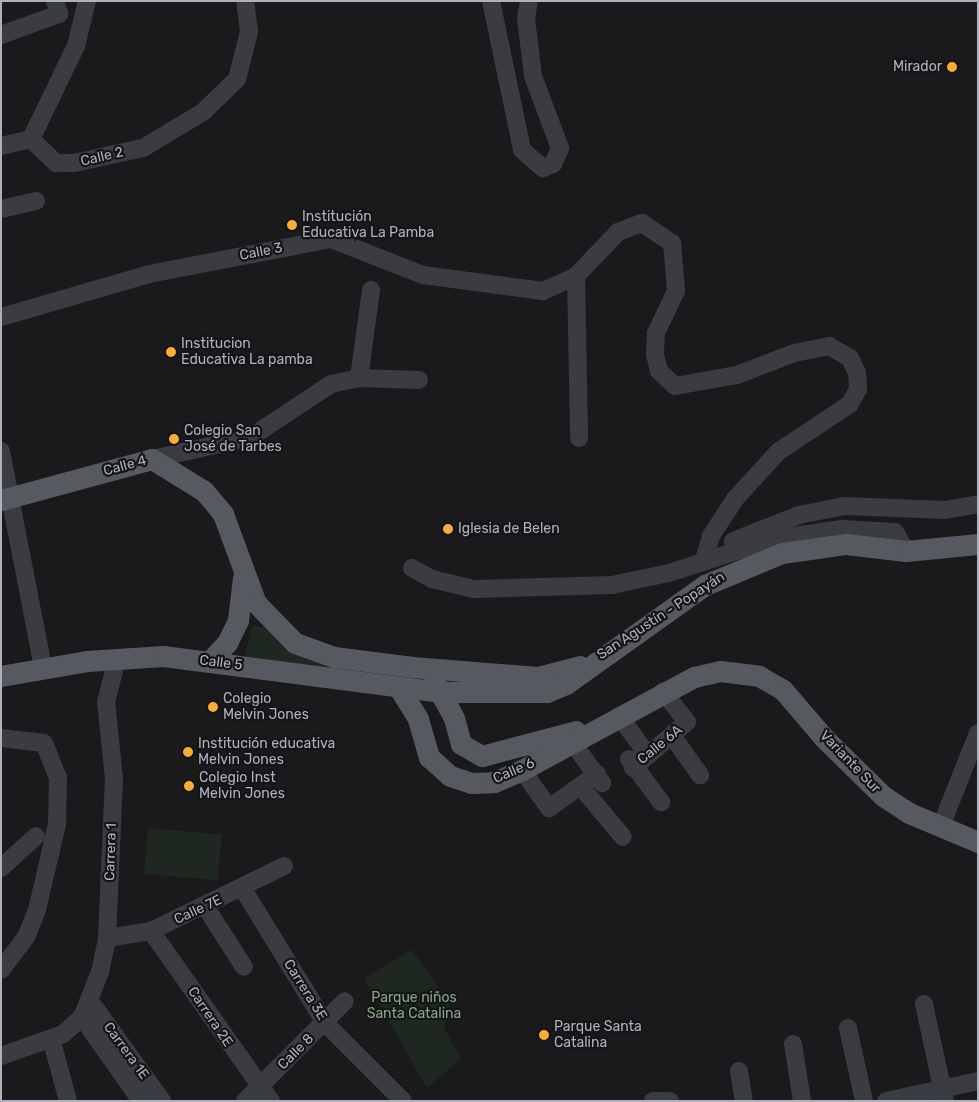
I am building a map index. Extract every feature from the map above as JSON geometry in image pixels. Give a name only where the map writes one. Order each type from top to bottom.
[{"type":"main road","name":"Calle 4","points":[[7,498],[152,458]]},
{"type":"main road","points":[[152,458],[204,491],[223,514],[256,603],[295,643],[334,657],[458,671],[538,677],[588,664]]},
{"type":"main road","name":"San Agustín - Popayán","points":[[440,692],[547,692],[566,684],[588,664],[733,570],[782,553],[820,546],[846,544],[906,551],[978,544]]},
{"type":"main road","points":[[210,660],[227,644],[238,620],[243,570]]},
{"type":"main road","name":"Calle 5","points":[[1,676],[43,668],[117,659],[210,660],[399,688],[440,692]]},
{"type":"main road","name":"Calle 6","points":[[428,668],[454,718],[461,744],[482,756],[614,719]]},
{"type":"main road","points":[[418,719],[458,671]]},
{"type":"main road","name":"Calle 6","points":[[399,688],[418,719],[429,758],[450,776],[471,783],[494,782],[522,770],[663,691],[707,673],[733,671]]},
{"type":"main road","name":"Variante Sur","points":[[733,671],[759,676],[783,690],[825,740],[883,796],[941,826],[978,842]]},
{"type":"main road","points":[[454,718],[479,692]]},
{"type":"street","points":[[1,146],[31,139],[76,46],[87,1]]},
{"type":"street","name":"Calle 2","points":[[31,139],[56,163],[74,163],[144,148],[203,112],[237,79],[249,32],[244,1]]},
{"type":"street","points":[[491,1],[522,150],[543,168],[553,164],[560,148],[534,76],[526,20],[529,1]]},
{"type":"street","points":[[1,35],[57,8]]},
{"type":"street","points":[[1,209],[36,201]]},
{"type":"street","points":[[580,438],[576,276],[618,232],[642,224],[672,243],[676,291],[656,333],[655,354],[659,371],[674,386],[737,375],[794,354],[829,346],[850,358],[857,373],[858,389],[850,404],[778,451],[735,499],[710,536],[704,561]]},
{"type":"street","name":"Calle 3","points":[[1,317],[149,274],[331,239],[422,275],[543,291],[576,276]]},
{"type":"street","points":[[371,290],[360,378],[419,380]]},
{"type":"street","name":"Calle 4","points":[[152,458],[250,437],[331,384],[360,378]]},
{"type":"street","points":[[1,450],[7,498],[43,668]]},
{"type":"street","points":[[704,561],[723,545],[799,514],[844,506],[945,510],[978,504]]},
{"type":"street","points":[[412,568],[432,579],[474,589],[612,585],[704,561],[773,539],[842,529],[895,532],[906,551]]},
{"type":"street","name":"Carrera 1","points":[[58,1038],[82,1017],[90,1001],[107,938],[114,778],[106,702],[117,659]]},
{"type":"street","name":"Calle 6A","points":[[661,802],[630,764],[646,751],[673,737],[687,722],[663,691]]},
{"type":"street","points":[[614,719],[646,751]]},
{"type":"street","points":[[941,826],[951,811],[978,733]]},
{"type":"street","points":[[673,737],[700,774]]},
{"type":"street","points":[[1,738],[44,743],[58,777],[57,824],[37,910],[4,968]]},
{"type":"street","points":[[522,770],[549,808],[585,791],[600,778],[572,742]]},
{"type":"street","points":[[585,791],[623,838]]},
{"type":"street","points":[[1,868],[36,836]]},
{"type":"street","name":"Calle 7E","points":[[107,938],[152,931],[243,889],[284,866]]},
{"type":"street","name":"Carrera 3E","points":[[243,889],[325,1023],[403,1101]]},
{"type":"street","points":[[205,906],[244,967]]},
{"type":"street","name":"Carrera 2E","points":[[152,931],[265,1095]]},
{"type":"street","name":"Carrera 1E","points":[[90,1001],[162,1101]]},
{"type":"street","name":"Calle 8","points":[[245,1101],[265,1095],[345,1001]]},
{"type":"street","points":[[924,1004],[943,1094]]},
{"type":"street","name":"Carrera 1E","points":[[82,1017],[141,1101]]},
{"type":"street","points":[[848,1028],[864,1101]]},
{"type":"street","points":[[1,1056],[58,1038],[68,1101]]},
{"type":"street","points":[[793,1044],[802,1101]]},
{"type":"street","points":[[739,1071],[744,1101]]},
{"type":"street","points":[[890,1100],[943,1094],[978,1081]]},
{"type":"green space","points":[[252,626],[269,628],[279,643],[294,652],[412,674],[244,661]]},
{"type":"green space","points":[[148,828],[222,834],[218,880],[144,874]]},
{"type":"green space","name":"Parque niños Santa Catalina","points":[[412,950],[449,1003],[444,1028],[461,1059],[427,1088],[364,978]]},
{"type":"place","name":"Mirador","points":[[952,67]]},
{"type":"place","name":"Institución Educativa La Pamba","points":[[292,225]]},
{"type":"place","name":"Institucion Educativa La pamba","points":[[171,352]]},
{"type":"place","name":"Colegio San José de Tarbes","points":[[174,439]]},
{"type":"place","name":"Iglesia de Belen","points":[[448,529]]},
{"type":"place","name":"Colegio Melvin Jones","points":[[213,707]]},
{"type":"place","name":"Institución educativa Melvin Jones","points":[[188,752]]},
{"type":"place","name":"Colegio Inst Melvin Jones","points":[[189,786]]},
{"type":"place","name":"Parque Santa Catalina","points":[[544,1035]]}]
